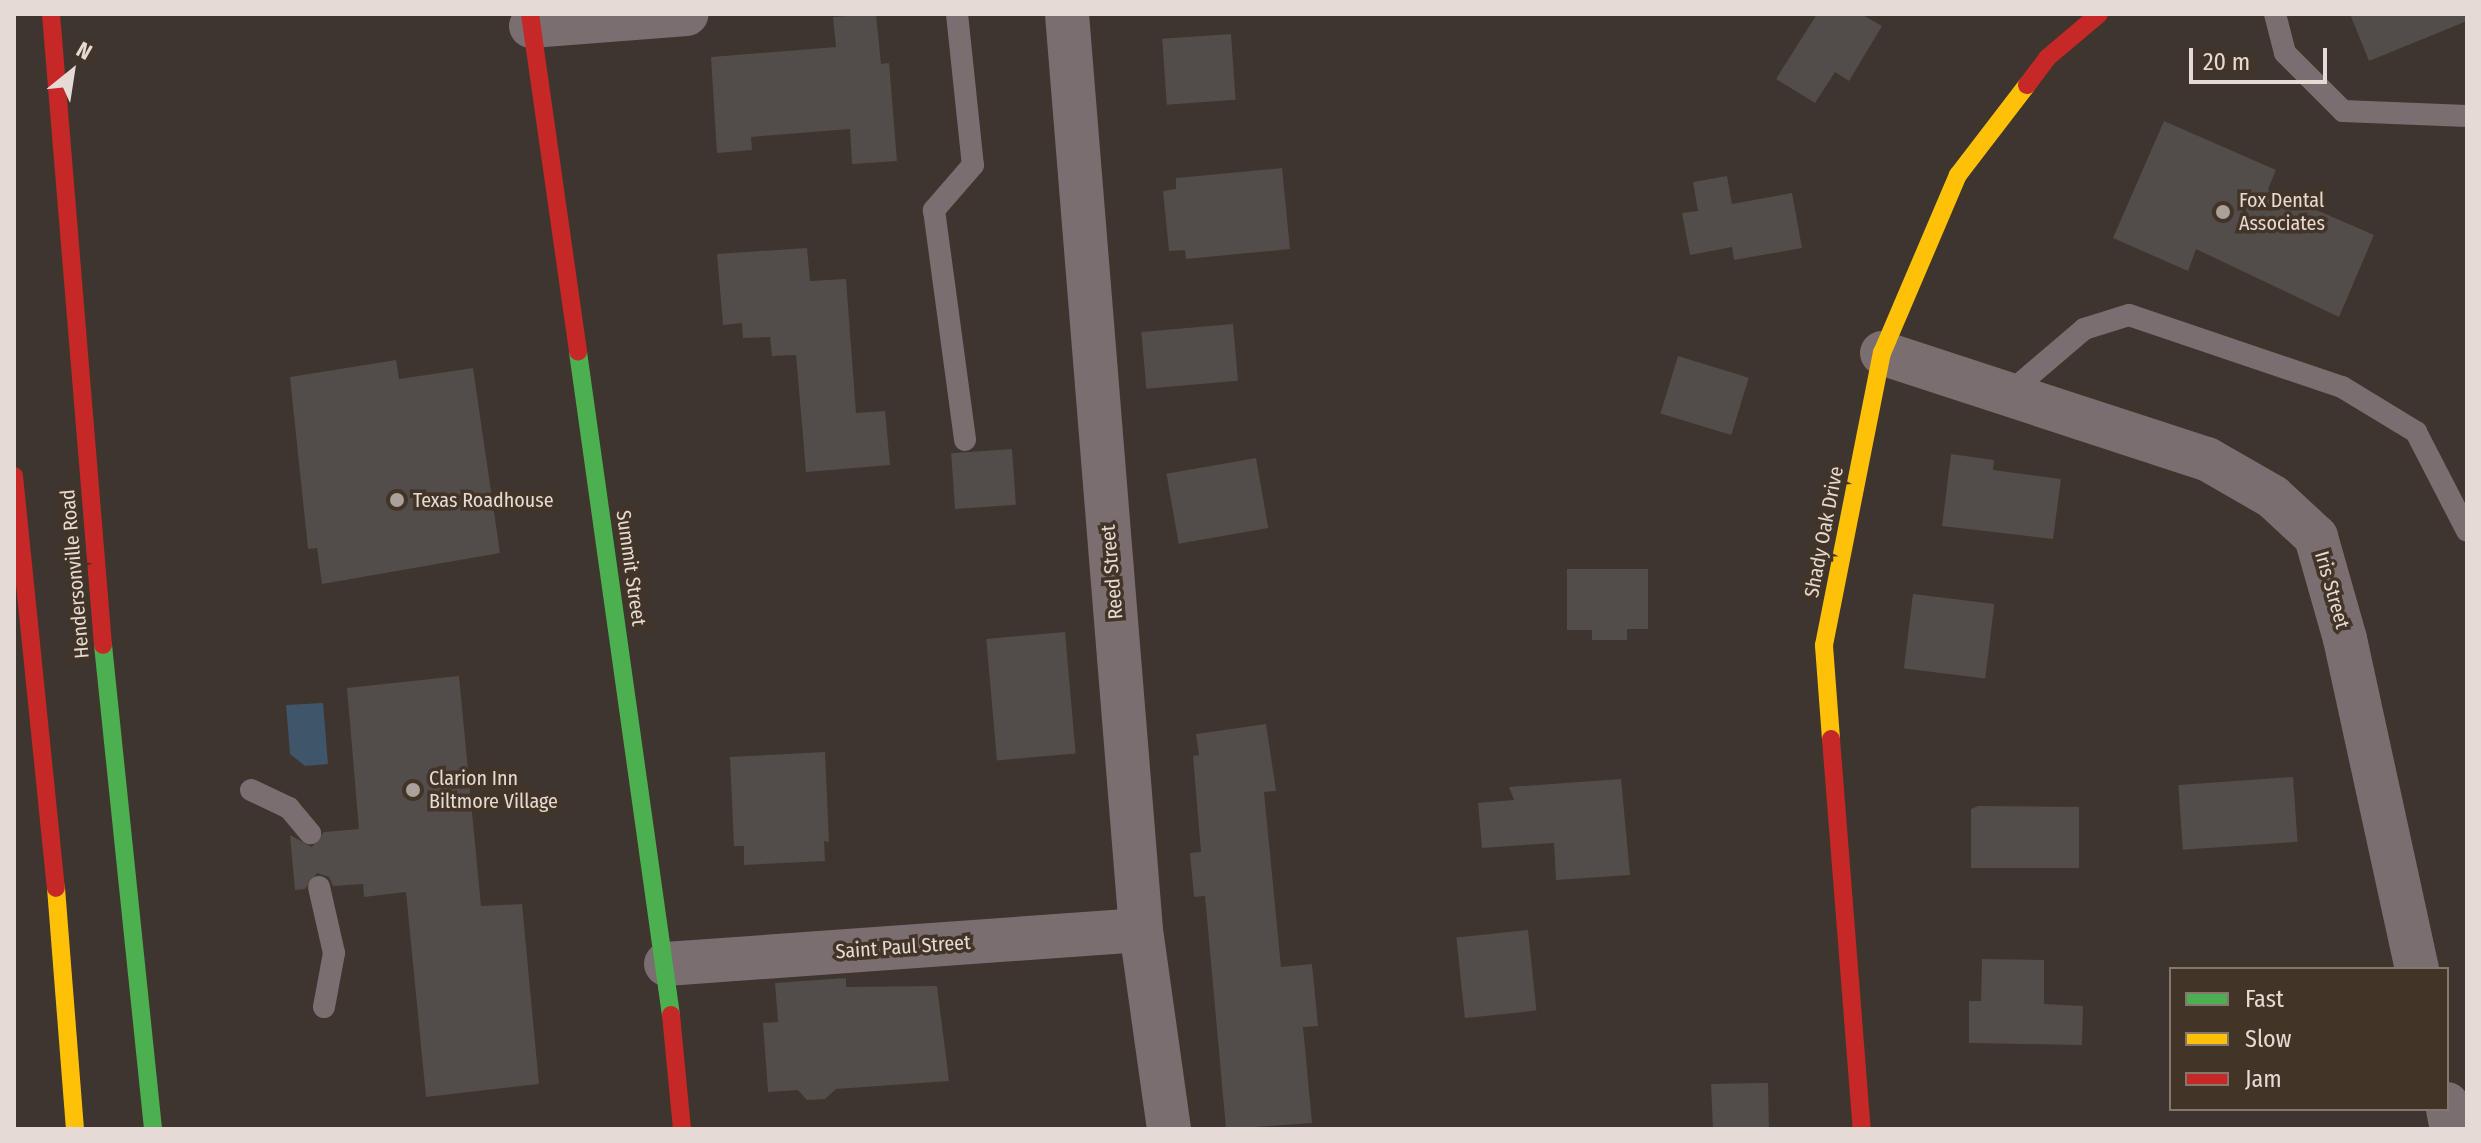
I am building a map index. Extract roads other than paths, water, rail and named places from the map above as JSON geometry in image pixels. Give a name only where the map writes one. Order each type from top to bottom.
[{"type":"street","name":"Hendersonville Road","points":[[51,14],[106,679],[153,1129]]},
{"type":"street","points":[[531,20],[687,14]]},
{"type":"street","name":"Reed Street","points":[[1067,14],[1141,930],[1169,1129]]},
{"type":"street","name":"Shady Oak Drive","points":[[1862,1129],[1824,645],[1882,353],[1958,175],[2047,58],[2098,14]]},
{"type":"street","name":"Summit Street","points":[[531,20],[666,964],[682,1129]]},
{"type":"street","name":"Iris Street","points":[[1882,353],[2207,459],[2273,497],[2316,537],[2345,639],[2417,967]]},
{"type":"street","points":[[14,476],[52,833],[75,1129]]},
{"type":"street","name":"Saint Paul Street","points":[[666,964],[1141,930]]},
{"type":"lane","points":[[957,14],[973,165],[934,210],[965,440]]},
{"type":"lane","points":[[2275,14],[2285,53],[2343,111],[2467,116]]},
{"type":"lane","points":[[2008,394],[2084,329],[2129,315],[2342,387],[2416,432],[2467,531]]},
{"type":"lane","points":[[251,790],[289,808],[310,833]]},
{"type":"lane","points":[[319,887],[334,953],[324,1007]]},
{"type":"water","points":[[323,703],[328,764],[305,766],[290,754],[286,705]]},
{"type":"place","name":"Fox Dental Associates","points":[[2223,212]]},
{"type":"place","name":"Texas Roadhouse","points":[[397,500]]},
{"type":"place","name":"Clarion Inn Biltmore Village","points":[[413,790]]}]
